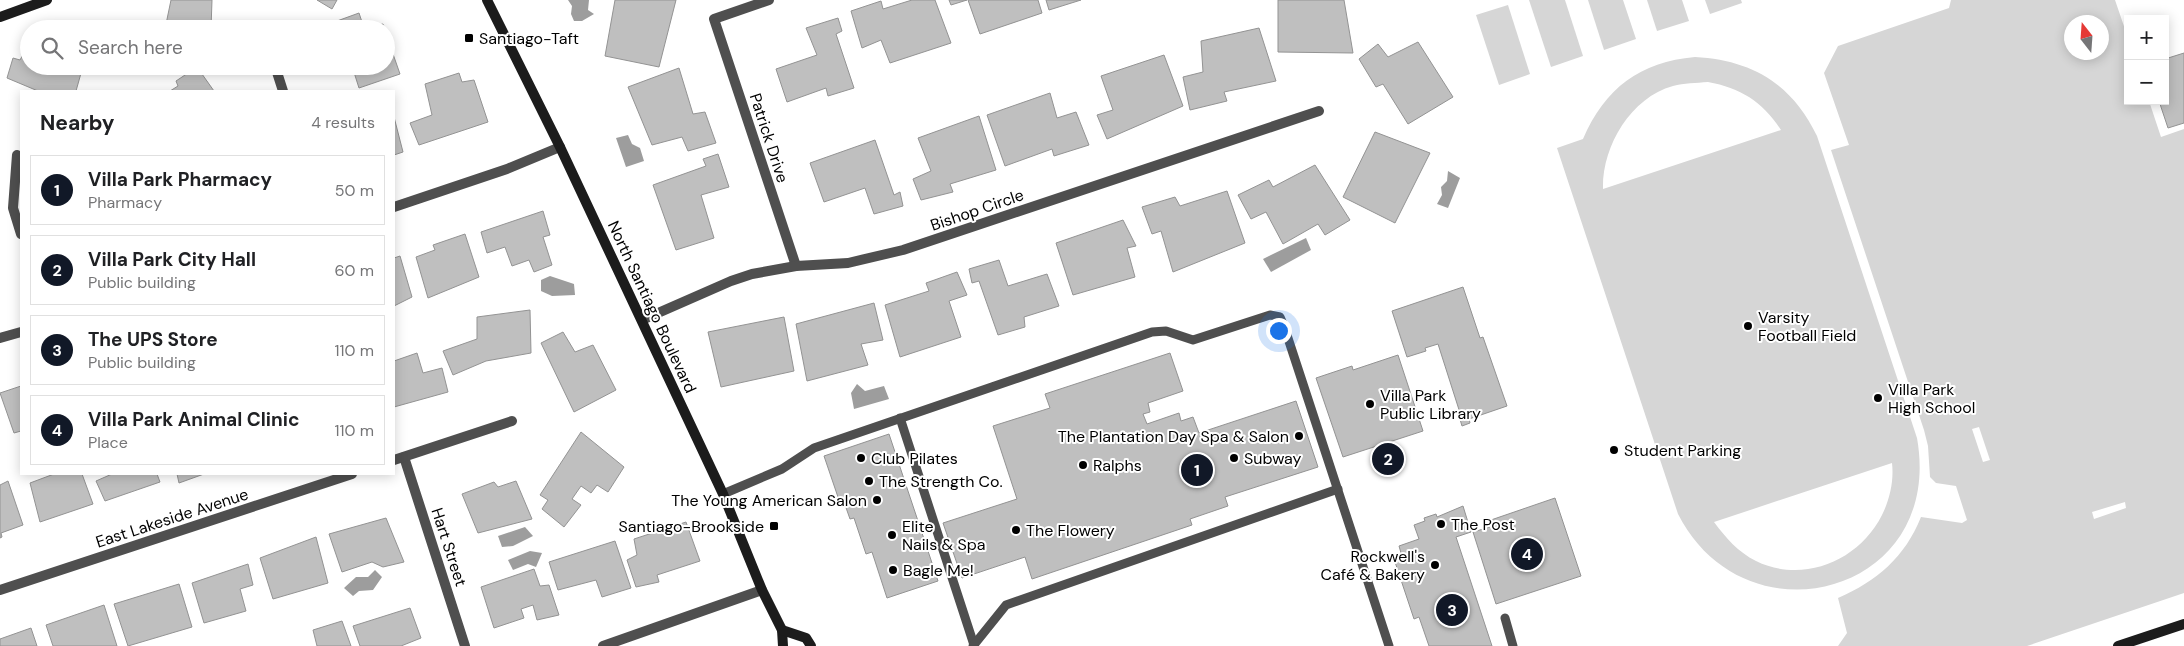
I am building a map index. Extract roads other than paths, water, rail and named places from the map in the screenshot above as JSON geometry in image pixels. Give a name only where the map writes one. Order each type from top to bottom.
[{"type":"main road","points":[[0,18],[47,0]]},
{"type":"main road","name":"North Santiago Boulevard","points":[[487,0],[560,147],[723,494],[762,590],[782,630],[783,646]]},
{"type":"main road","points":[[2118,646],[2184,624]]},
{"type":"main road","points":[[782,630],[806,638],[811,646]]},
{"type":"street","name":"Patrick Drive","points":[[769,0],[714,19],[796,266]]},
{"type":"street","points":[[278,75],[283,90]]},
{"type":"street","name":"Bishop Circle","points":[[642,320],[731,281],[774,269],[848,263],[903,250],[1319,111]]},
{"type":"street","points":[[395,208],[507,169],[560,147]]},
{"type":"street","points":[[17,155],[13,208],[20,231]]},
{"type":"street","points":[[0,338],[20,332]]},
{"type":"street","points":[[395,460],[512,421]]},
{"type":"street","name":"Hart Street","points":[[404,457],[465,646]]},
{"type":"street","name":"East Lakeside Avenue","points":[[0,590],[349,475]]},
{"type":"street","points":[[603,646],[632,642],[762,590]]},
{"type":"lane","points":[[723,494],[782,469],[814,448],[1152,332],[1166,331],[1193,340],[1262,317],[1276,315],[1280,317],[1284,326],[1389,646]]},
{"type":"lane","points":[[900,418],[974,645]]},
{"type":"lane","points":[[974,645],[1006,605],[1338,489]]},
{"type":"lane","points":[[1505,618],[1512,646]]},
{"type":"place","name":"Santiago-Taft","points":[[469,38]]},
{"type":"place","name":"Varsity Football Field","points":[[1748,326]]},
{"type":"place","name":"Villa Park High School","points":[[1878,398]]},
{"type":"place","name":"Villa Park Public Library","points":[[1370,404]]},
{"type":"place","name":"The Plantation Day Spa & Salon","points":[[1299,436]]},
{"type":"place","name":"Student Parking","points":[[1614,450]]},
{"type":"place","name":"Club Pilates","points":[[861,458]]},
{"type":"place","name":"Subway","points":[[1234,458]]},
{"type":"place","name":"Villa Park City Hall","points":[[1388,459]]},
{"type":"place","name":"Ralphs","points":[[1083,465]]},
{"type":"place","name":"Villa Park Pharmacy","points":[[1197,470]]},
{"type":"place","name":"The Strength Co.","points":[[869,481]]},
{"type":"place","name":"The Young American Salon","points":[[877,500]]},
{"type":"place","name":"The Post","points":[[1441,524]]},
{"type":"place","name":"Santiago-Brookside","points":[[774,526]]},
{"type":"place","name":"The Flowery","points":[[1016,530]]},
{"type":"place","name":"Elite Nails & Spa","points":[[892,535]]},
{"type":"place","name":"Villa Park Animal Clinic","points":[[1527,554]]},
{"type":"place","name":"Rockwell's Café & Bakery","points":[[1435,565]]},
{"type":"place","name":"Bagle Me!","points":[[893,570]]},
{"type":"place","name":"The UPS Store","points":[[1452,610]]}]
